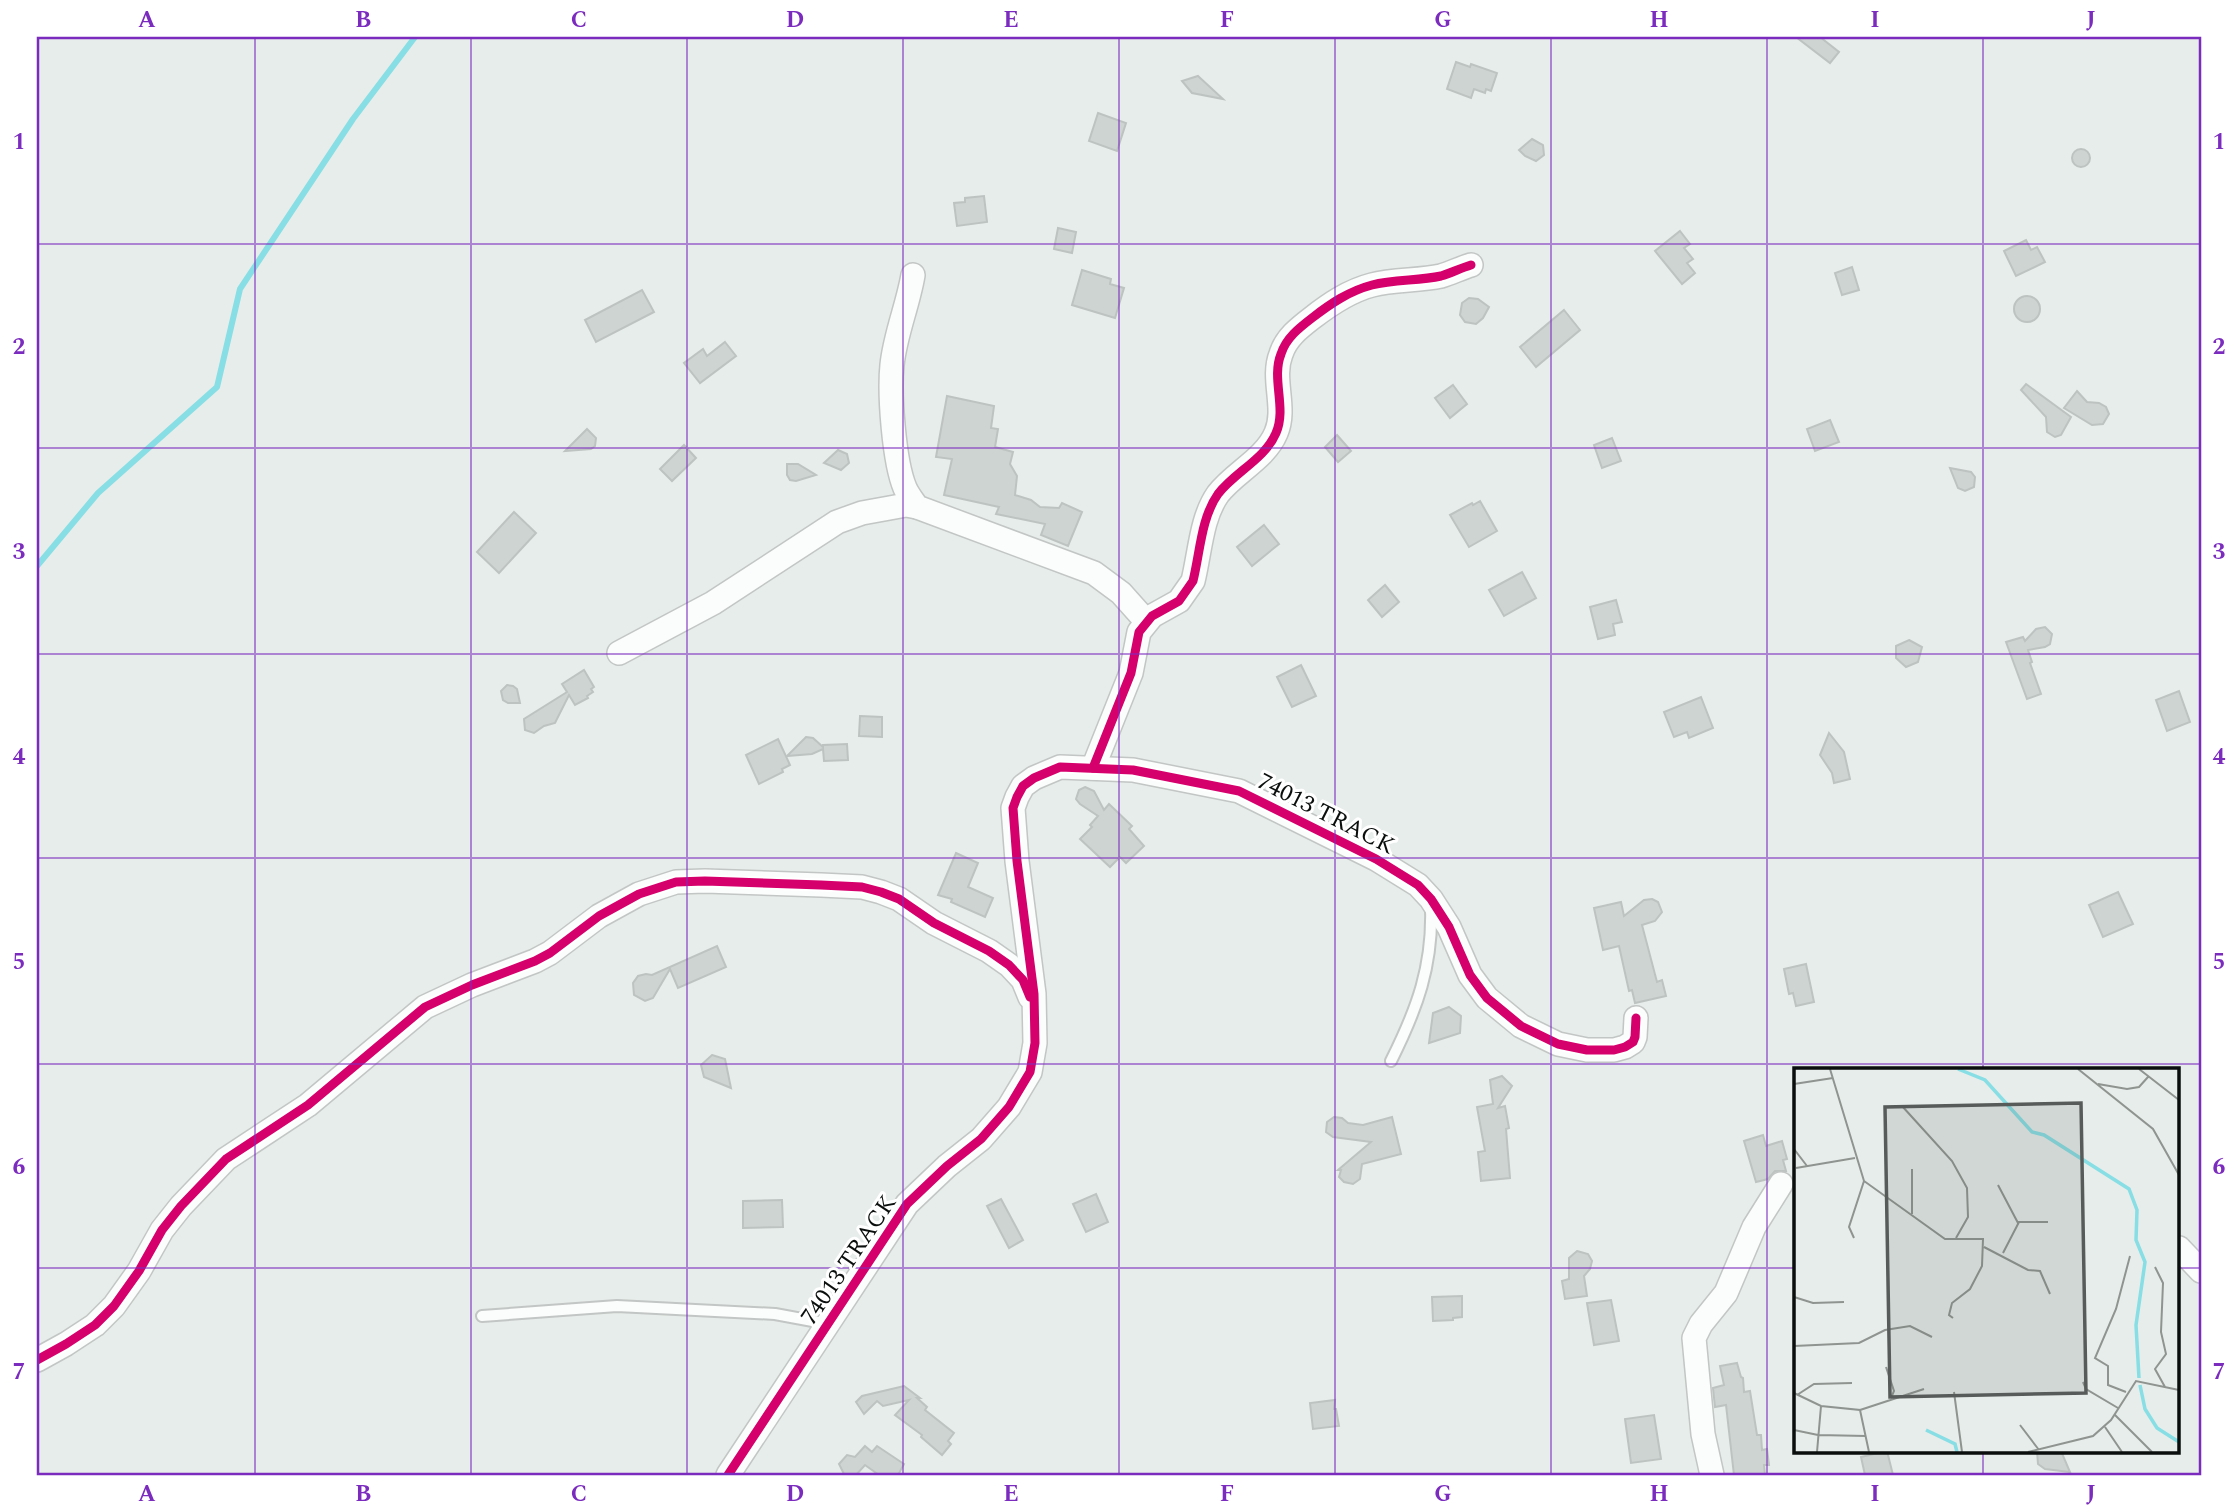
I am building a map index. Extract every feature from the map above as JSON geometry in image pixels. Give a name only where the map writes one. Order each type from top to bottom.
[{"type":"street","points":[[1093,768],[1131,673],[1139,632],[1146,621],[1179,601],[1187,591],[1193,581],[1212,503],[1232,479],[1266,449],[1276,433],[1280,420],[1277,374],[1286,342],[1328,305],[1350,293],[1373,285],[1441,276],[1471,265]]},
{"type":"street","points":[[913,275],[892,364],[891,404],[897,460],[905,487],[917,507]]},
{"type":"street","points":[[619,653],[713,603],[838,522],[862,513],[906,505],[1094,573],[1121,593],[1146,621]]},
{"type":"street","name":"74013 TRACK","points":[[729,1475],[907,1204],[947,1166],[981,1139],[1009,1107],[1030,1072],[1035,1043],[1034,1007],[1013,808],[1023,786],[1034,778],[1060,767],[1133,769],[1238,792],[1376,859],[1418,885],[1431,899],[1449,927],[1470,975],[1487,998],[1521,1026],[1558,1044],[1587,1050],[1614,1050],[1633,1042],[1636,1018]]},
{"type":"street","points":[[37,1360],[66,1345],[94,1325],[114,1306],[139,1272],[162,1230],[226,1159],[308,1105],[425,1007],[472,985],[535,961],[599,916],[639,894],[676,882],[705,881],[862,887],[881,892],[899,899],[934,923],[989,951],[1009,965],[1023,980],[1034,1007]]},
{"type":"street","points":[[1713,1475],[1703,1434],[1694,1338],[1701,1324],[1726,1293],[1755,1227],[1781,1184]]},
{"type":"street","points":[[2179,1248],[2201,1271]]},
{"type":"lane","points":[[1391,1061],[1421,995],[1432,925],[1431,899]]},
{"type":"lane","points":[[482,1316],[617,1306],[775,1314],[829,1324]]},
{"type":"building","points":[[1796,37],[1820,37],[1839,52],[1830,63]]},
{"type":"building","points":[[1456,62],[1497,73],[1491,91],[1486,89],[1485,93],[1474,89],[1471,98],[1447,89]]},
{"type":"building","points":[[1198,76],[1223,99],[1192,93],[1182,81]]},
{"type":"building","points":[[1098,113],[1126,123],[1117,151],[1089,141]]},
{"type":"building","points":[[1532,139],[1543,145],[1544,155],[1536,161],[1519,150]]},
{"type":"building","points":[[2081,149],[2087,152],[2090,158],[2087,164],[2081,167],[2075,164],[2072,158],[2075,152]]},
{"type":"building","points":[[984,196],[987,222],[957,226],[954,203],[965,202],[965,198]]},
{"type":"building","points":[[1058,228],[1076,232],[1072,253],[1054,249]]},
{"type":"building","points":[[1680,231],[1690,244],[1684,248],[1693,259],[1687,263],[1695,273],[1682,284],[1655,251]]},
{"type":"building","points":[[2026,240],[2031,250],[2037,247],[2045,262],[2016,276],[2004,251]]},
{"type":"building","points":[[1852,267],[1859,290],[1842,295],[1835,273]]},
{"type":"building","points":[[1082,270],[1111,279],[1110,284],[1124,288],[1115,318],[1072,305]]},
{"type":"building","points":[[642,290],[654,312],[596,342],[585,320]]},
{"type":"building","points":[[2027,296],[2036,300],[2040,309],[2036,318],[2027,322],[2018,318],[2014,309],[2018,300]]},
{"type":"building","points":[[1469,298],[1478,299],[1489,307],[1476,324],[1465,322],[1460,315],[1462,303]]},
{"type":"building","points":[[1564,310],[1580,330],[1536,367],[1520,347]]},
{"type":"building","points":[[725,342],[736,356],[700,383],[684,363],[703,349],[707,356]]},
{"type":"building","points":[[2026,384],[2071,417],[2061,435],[2055,437],[2047,432],[2046,417],[2021,390]]},
{"type":"building","points":[[1453,385],[1467,404],[1450,418],[1435,398]]},
{"type":"building","points":[[2077,391],[2087,402],[2106,407],[2109,414],[2103,424],[2092,425],[2064,408]]},
{"type":"building","points":[[947,396],[994,406],[991,428],[998,429],[995,447],[1013,452],[1010,464],[1017,476],[1015,495],[1031,500],[1040,507],[1059,508],[1062,503],[1082,512],[1068,546],[1041,535],[1045,524],[996,514],[999,507],[944,495],[952,459],[936,457]]},
{"type":"building","points":[[1830,420],[1839,442],[1815,451],[1807,429]]},
{"type":"building","points":[[587,429],[596,438],[595,446],[591,449],[565,451]]},
{"type":"building","points":[[1337,435],[1351,451],[1338,462],[1325,447]]},
{"type":"building","points":[[1612,438],[1621,461],[1602,468],[1594,445]]},
{"type":"building","points":[[684,445],[696,458],[672,481],[660,469]]},
{"type":"building","points":[[838,450],[847,454],[849,463],[841,470],[824,463]]},
{"type":"building","points":[[787,464],[798,464],[816,475],[796,481],[790,480]]},
{"type":"building","points":[[1950,468],[1971,472],[1975,477],[1974,487],[1965,491],[1958,488]]},
{"type":"building","points":[[1480,501],[1497,531],[1469,547],[1450,515]]},
{"type":"building","points":[[514,512],[536,533],[499,573],[477,552]]},
{"type":"building","points":[[1264,525],[1279,544],[1252,566],[1237,547]]},
{"type":"building","points":[[1522,572],[1536,598],[1504,616],[1489,590]]},
{"type":"building","points":[[1385,585],[1399,602],[1382,617],[1368,600]]},
{"type":"building","points":[[1616,600],[1622,622],[1613,624],[1615,635],[1598,639],[1590,607]]},
{"type":"building","points":[[2045,627],[2052,634],[2050,644],[2028,650],[2041,694],[2027,699],[2006,642],[2023,637],[2025,641],[2036,629]]},
{"type":"building","points":[[1909,640],[1922,647],[1918,662],[1906,667],[1896,658],[1896,646]]},
{"type":"building","points":[[1301,665],[1316,696],[1292,707],[1277,677]]},
{"type":"building","points":[[584,670],[594,687],[588,698],[575,705],[569,695],[555,723],[534,733],[525,730],[524,719],[567,692],[562,684]]},
{"type":"building","points":[[507,685],[517,689],[520,703],[503,700],[501,691]]},
{"type":"building","points":[[2179,691],[2190,722],[2167,731],[2156,700]]},
{"type":"building","points":[[1701,697],[1713,728],[1689,738],[1687,732],[1674,737],[1664,712]]},
{"type":"building","points":[[860,716],[882,717],[882,737],[859,736]]},
{"type":"building","points":[[1829,733],[1844,752],[1850,779],[1834,783],[1832,773],[1820,755]]},
{"type":"building","points":[[806,737],[813,738],[823,747],[847,744],[848,760],[824,761],[823,749],[812,754],[787,756]]},
{"type":"building","points":[[778,739],[790,765],[782,769],[783,772],[759,784],[746,755]]},
{"type":"building","points":[[1085,787],[1094,791],[1104,810],[1109,804],[1132,826],[1129,829],[1144,846],[1126,863],[1120,857],[1110,867],[1080,839],[1098,816],[1076,799],[1079,790]]},
{"type":"building","points":[[956,853],[978,863],[968,887],[993,898],[985,917],[951,902],[952,899],[938,895]]},
{"type":"building","points":[[2118,892],[2133,924],[2103,937],[2089,905]]},
{"type":"building","points":[[1652,899],[1658,902],[1662,912],[1655,921],[1642,925],[1657,982],[1662,980],[1666,996],[1635,1003],[1632,990],[1629,991],[1619,946],[1603,950],[1594,908],[1621,902],[1624,916],[1644,900]]},
{"type":"building","points":[[717,946],[726,967],[678,988],[670,969],[653,998],[645,1001],[634,995],[633,983],[638,976],[652,975]]},
{"type":"building","points":[[1806,964],[1814,1002],[1796,1006],[1793,993],[1789,994],[1784,969]]},
{"type":"building","points":[[1449,1007],[1461,1016],[1460,1033],[1429,1043],[1433,1013]]},
{"type":"building","points":[[712,1055],[725,1059],[731,1088],[704,1077],[701,1065]]},
{"type":"building","points":[[1502,1076],[1512,1086],[1498,1108],[1505,1106],[1509,1128],[1506,1129],[1510,1178],[1481,1181],[1478,1152],[1485,1151],[1477,1107],[1493,1104],[1490,1080]]},
{"type":"building","points":[[1334,1117],[1363,1125],[1392,1117],[1401,1154],[1362,1164],[1360,1179],[1353,1184],[1344,1182],[1339,1177],[1341,1170],[1338,1170],[1371,1142],[1333,1137],[1326,1132],[1327,1122]]},
{"type":"building","points":[[1763,1135],[1766,1146],[1782,1141],[1787,1159],[1783,1160],[1786,1171],[1775,1171],[1768,1179],[1756,1182],[1744,1141]]},
{"type":"building","points":[[1096,1194],[1108,1222],[1086,1232],[1073,1204]]},
{"type":"building","points":[[1001,1199],[1023,1240],[1009,1248],[987,1206]]},
{"type":"building","points":[[782,1200],[783,1227],[743,1228],[743,1201]]},
{"type":"building","points":[[1577,1251],[1588,1254],[1592,1261],[1584,1276],[1587,1296],[1565,1299],[1562,1281],[1569,1279],[1569,1258]]},
{"type":"building","points":[[1462,1296],[1462,1317],[1433,1321],[1432,1297]]},
{"type":"building","points":[[1611,1300],[1619,1341],[1594,1345],[1587,1303]]},
{"type":"building","points":[[1737,1363],[1743,1378],[1744,1392],[1750,1391],[1762,1450],[1767,1449],[1769,1465],[1764,1465],[1765,1475],[1734,1475],[1726,1405],[1715,1407],[1713,1388],[1724,1385],[1720,1366]]},
{"type":"building","points":[[904,1386],[920,1398],[917,1398],[927,1407],[925,1410],[954,1433],[948,1441],[951,1444],[942,1455],[921,1437],[922,1435],[895,1415],[909,1400],[883,1406],[877,1401],[864,1414],[856,1402],[862,1396]]},
{"type":"building","points":[[1335,1400],[1334,1409],[1339,1426],[1313,1429],[1310,1403]]},
{"type":"building","points":[[1654,1415],[1661,1459],[1631,1463],[1625,1419]]},
{"type":"building","points":[[865,1446],[872,1452],[877,1446],[904,1464],[898,1475],[879,1475],[865,1465],[856,1475],[844,1474],[839,1464],[847,1455],[855,1457]]},
{"type":"building","points":[[1887,1452],[1893,1475],[1865,1475],[1861,1457]]},
{"type":"building","points":[[2037,1452],[2061,1452],[2070,1472],[2045,1469],[2038,1464]]},
{"type":"waterway","points":[[37,566],[98,493],[217,387],[240,289],[353,119],[415,37]]},
{"type":"cycle path","points":[[1093,768],[1131,673],[1139,632],[1152,616],[1179,601],[1193,581],[1204,525],[1212,503],[1225,486],[1265,450],[1276,433],[1280,414],[1278,364],[1283,348],[1290,338],[1326,308],[1355,291],[1380,283],[1441,276],[1471,265]]},
{"type":"cycle path","points":[[728,1475],[907,1204],[947,1166],[981,1139],[1009,1107],[1030,1072],[1035,1043],[1034,994],[1013,808],[1023,786],[1034,778],[1060,767],[1133,770],[1239,791],[1376,859],[1418,885],[1431,899],[1449,927],[1470,975],[1487,998],[1521,1026],[1558,1044],[1587,1050],[1614,1050],[1633,1042],[1636,1018]]},
{"type":"cycle path","points":[[37,1360],[95,1325],[114,1306],[139,1271],[162,1230],[226,1159],[308,1105],[425,1007],[472,985],[535,961],[599,916],[639,894],[676,882],[705,881],[862,887],[881,892],[899,899],[934,923],[989,951],[1009,965],[1023,980],[1030,997]]}]
